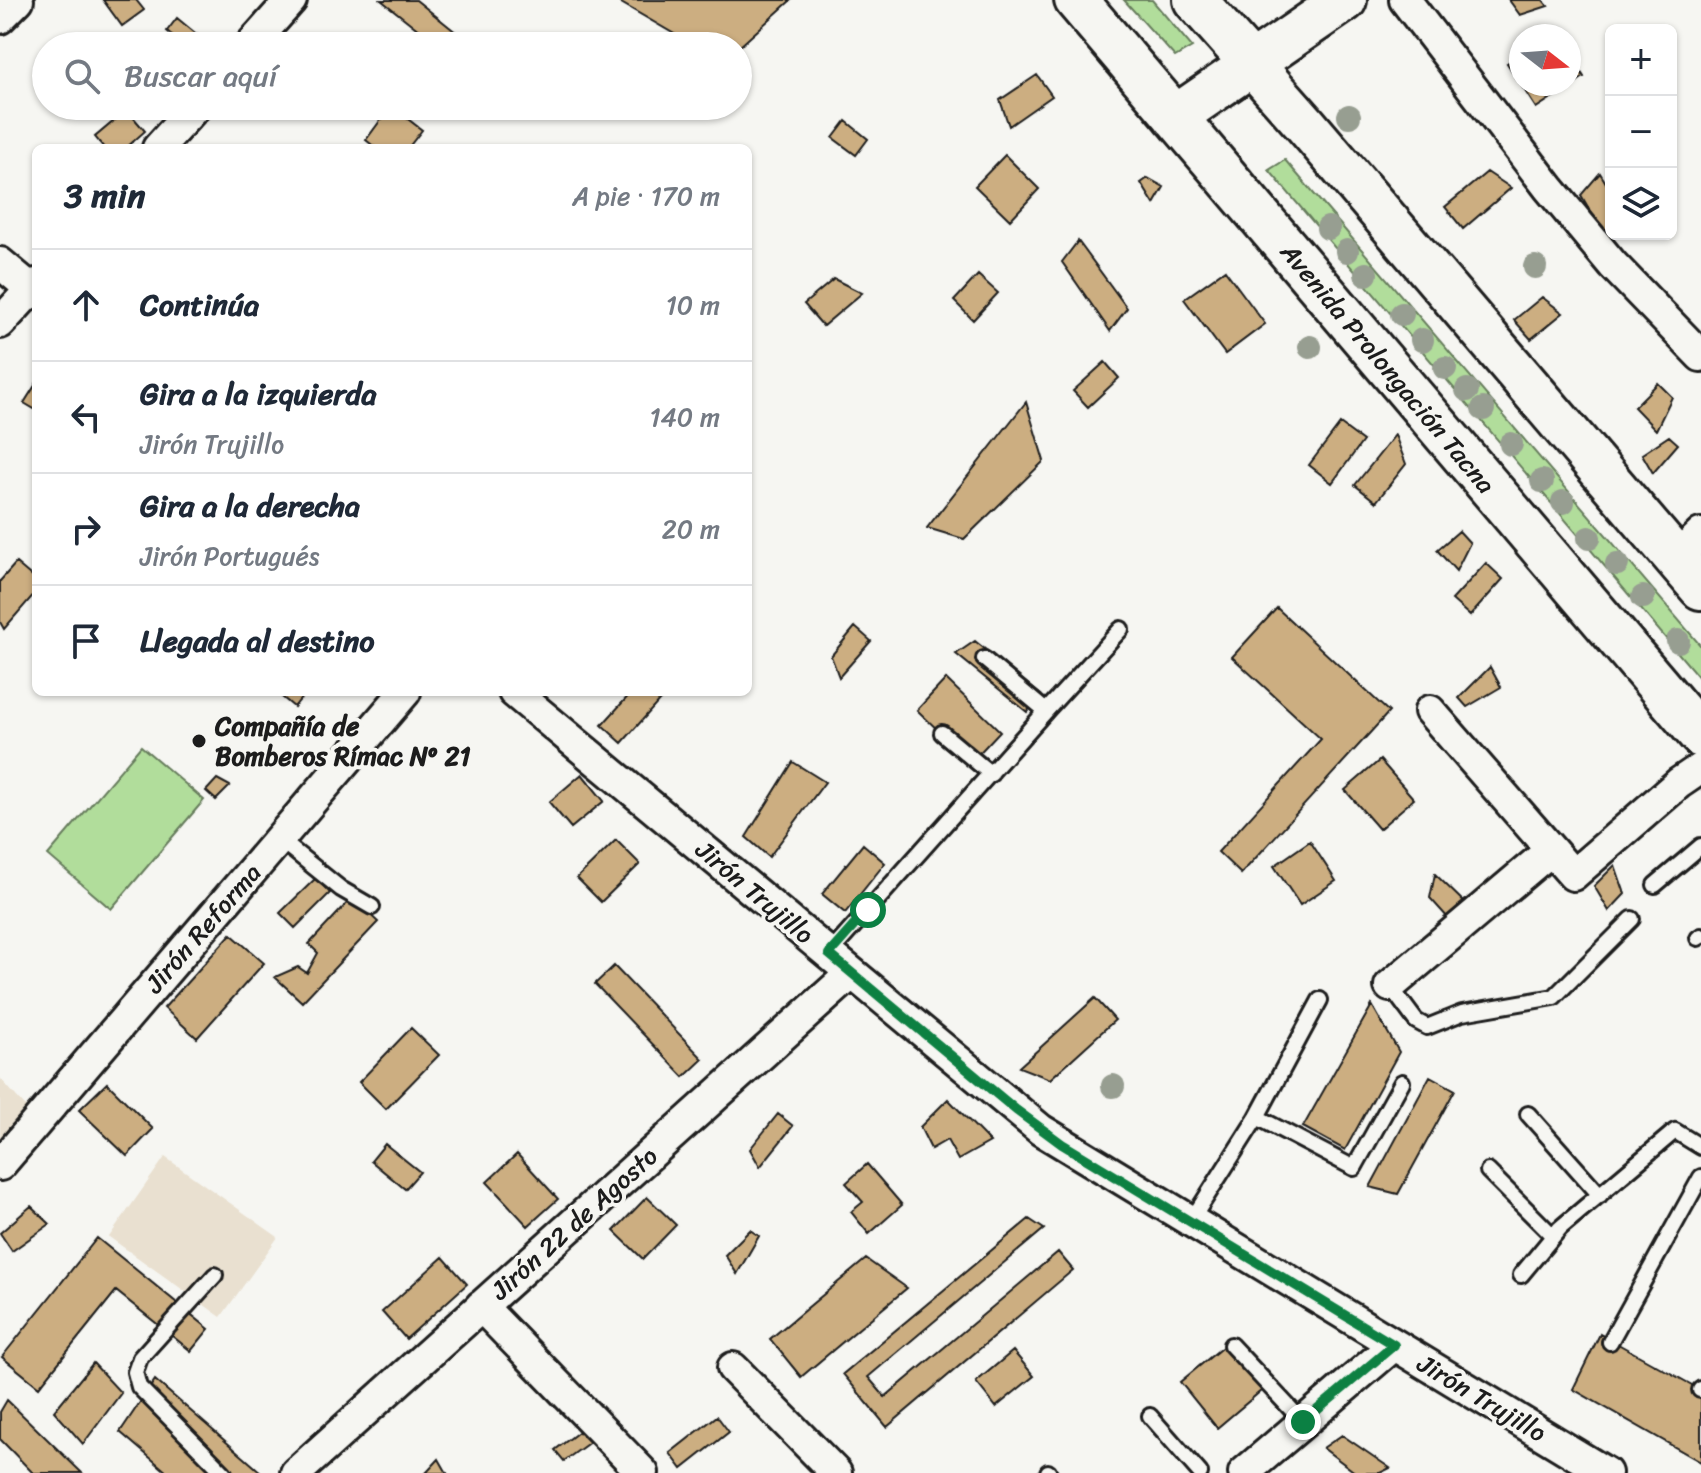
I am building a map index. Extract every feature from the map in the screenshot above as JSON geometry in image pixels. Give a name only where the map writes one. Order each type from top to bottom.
[{"type":"main road","name":"Avenida Prolongación Tacna","points":[[1076,0],[1701,736]]},
{"type":"main road","points":[[1195,0],[1693,560]]},
{"type":"main road","points":[[1175,117],[1345,0]]},
{"type":"street","points":[[0,18],[18,0]]},
{"type":"street","points":[[262,32],[291,0]]},
{"type":"street","points":[[1405,0],[1549,188],[1613,265],[1701,356]]},
{"type":"street","points":[[162,144],[183,120]]},
{"type":"street","points":[[0,263],[32,287]]},
{"type":"street","points":[[0,323],[32,291]]},
{"type":"street","name":"Jirón Reforma","points":[[0,1165],[402,696]]},
{"type":"street","name":"Jirón Trujillo","points":[[519,696],[1041,1130],[1606,1473]]},
{"type":"street","points":[[1430,711],[1573,875],[1679,783],[1701,768]]},
{"type":"street","points":[[1390,986],[1551,850]]},
{"type":"street","name":"Jirón 22 de Agosto","points":[[296,1473],[481,1306],[840,964]]},
{"type":"street","points":[[481,1306],[643,1473]]},
{"type":"street","points":[[1244,1473],[1394,1345]]},
{"type":"street","points":[[733,1368],[836,1473]]},
{"type":"lane","points":[[840,964],[991,774],[1121,629]]},
{"type":"lane","points":[[984,659],[1046,711]]},
{"type":"lane","points":[[942,733],[991,774]]},
{"type":"lane","points":[[279,839],[341,889],[372,907]]},
{"type":"lane","points":[[1655,885],[1701,846]]},
{"type":"lane","points":[[1390,986],[1416,1021],[1427,1027],[1462,1013],[1554,997],[1632,919]]},
{"type":"lane","points":[[1191,1221],[1257,1117],[1320,1000]]},
{"type":"lane","points":[[1257,1117],[1354,1168],[1402,1082]]},
{"type":"lane","points":[[1528,1114],[1600,1195]]},
{"type":"lane","points":[[1521,1275],[1553,1236],[1675,1131],[1701,1147]]},
{"type":"lane","points":[[1488,1171],[1553,1236]]},
{"type":"lane","points":[[1610,1342],[1701,1177]]},
{"type":"lane","points":[[215,1275],[140,1358],[135,1372],[139,1387],[224,1473]]},
{"type":"lane","points":[[1231,1345],[1303,1422]]},
{"type":"lane","points":[[1150,1416],[1200,1473]]},
{"type":"shaded area","points":[[0,1078],[31,1113],[0,1148]]},
{"type":"shaded area","points":[[165,1157],[278,1237],[221,1317],[109,1237]]},
{"type":"green space","points":[[1124,0],[1152,0],[1192,47],[1175,57]]},
{"type":"green space","points":[[1285,160],[1701,646],[1701,680],[1269,170]]},
{"type":"green space","points":[[141,746],[204,800],[111,909],[48,855]]},
{"type":"building","points":[[103,0],[136,0],[144,10],[122,26]]},
{"type":"building","points":[[381,0],[416,0],[456,32],[421,32]]},
{"type":"building","points":[[616,0],[791,0],[752,35],[752,32],[671,32]]},
{"type":"building","points":[[1509,0],[1543,0],[1548,6],[1520,15]]},
{"type":"building","points":[[177,18],[194,32],[168,32]]},
{"type":"building","points":[[1037,75],[1052,96],[1009,126],[1000,100]]},
{"type":"building","points":[[1528,96],[1555,96],[1536,108]]},
{"type":"building","points":[[115,120],[136,120],[145,131],[130,144],[101,144],[95,137]]},
{"type":"building","points":[[381,120],[409,120],[422,130],[411,144],[371,144],[366,140]]},
{"type":"building","points":[[846,121],[868,139],[856,155],[833,138]]},
{"type":"building","points":[[1005,155],[1039,189],[1010,220],[975,186]]},
{"type":"building","points":[[1487,172],[1511,188],[1463,229],[1445,207]]},
{"type":"building","points":[[1600,173],[1605,181],[1605,229],[1602,231],[1581,195]]},
{"type":"building","points":[[1148,178],[1164,187],[1154,204],[1141,183]]},
{"type":"building","points":[[1078,241],[1127,308],[1110,331],[1062,262]]},
{"type":"building","points":[[1225,270],[1265,324],[1225,354],[1184,299]]},
{"type":"building","points":[[978,275],[998,293],[973,320],[954,301]]},
{"type":"building","points":[[834,279],[862,293],[823,326],[804,304]]},
{"type":"building","points":[[1542,297],[1563,313],[1531,339],[1514,320]]},
{"type":"building","points":[[1105,362],[1119,378],[1088,407],[1073,391]]},
{"type":"building","points":[[1658,383],[1672,397],[1656,430],[1634,407]]},
{"type":"building","points":[[32,390],[32,408],[24,403]]},
{"type":"building","points":[[1026,402],[1044,461],[964,539],[927,528]]},
{"type":"building","points":[[1340,424],[1363,441],[1332,483],[1309,465]]},
{"type":"building","points":[[1395,435],[1406,464],[1376,502],[1355,485]]},
{"type":"building","points":[[1669,436],[1678,444],[1653,473],[1642,454]]},
{"type":"building","points":[[1459,531],[1470,543],[1456,571],[1437,550]]},
{"type":"building","points":[[16,563],[32,577],[32,597],[4,629],[0,622],[0,581]]},
{"type":"building","points":[[1486,563],[1503,579],[1470,616],[1452,600]]},
{"type":"building","points":[[1277,608],[1389,712],[1241,874],[1218,852],[1321,739],[1232,657]]},
{"type":"building","points":[[855,627],[871,641],[839,677],[831,656]]},
{"type":"building","points":[[975,641],[1041,695],[1027,712],[956,654]]},
{"type":"building","points":[[1490,667],[1501,687],[1467,707],[1459,698]]},
{"type":"building","points":[[946,679],[1000,731],[971,762],[917,710]]},
{"type":"building","points":[[281,696],[303,696],[294,707]]},
{"type":"building","points":[[628,696],[657,696],[661,699],[622,743],[602,725]]},
{"type":"building","points":[[1380,760],[1414,799],[1379,829],[1345,790]]},
{"type":"building","points":[[793,762],[825,782],[769,857],[746,837]]},
{"type":"building","points":[[582,774],[604,801],[571,828],[549,802]]},
{"type":"building","points":[[217,779],[230,786],[216,800],[206,791]]},
{"type":"building","points":[[616,840],[640,864],[601,902],[577,878]]},
{"type":"building","points":[[1310,841],[1336,881],[1300,905],[1274,866]]},
{"type":"building","points":[[863,844],[885,863],[845,913],[822,894]]},
{"type":"building","points":[[1615,865],[1625,894],[1609,911],[1594,886]]},
{"type":"building","points":[[1435,874],[1470,908],[1448,918],[1430,898]]},
{"type":"building","points":[[316,878],[330,893],[295,928],[280,913]]},
{"type":"building","points":[[352,898],[378,922],[302,1002],[275,977],[298,967],[307,973],[318,953],[309,944]]},
{"type":"building","points":[[231,934],[264,963],[197,1038],[164,1008]]},
{"type":"building","points":[[614,966],[703,1059],[684,1077],[595,984]]},
{"type":"building","points":[[1095,998],[1115,1020],[1050,1079],[1019,1067]]},
{"type":"building","points":[[1372,1005],[1399,1052],[1345,1150],[1303,1127]]},
{"type":"building","points":[[411,1028],[439,1055],[386,1109],[359,1082]]},
{"type":"building","points":[[1430,1076],[1455,1090],[1398,1194],[1370,1187]]},
{"type":"building","points":[[107,1083],[153,1129],[127,1156],[79,1110]]},
{"type":"building","points":[[948,1099],[990,1142],[958,1160],[947,1140],[931,1149],[920,1127]]},
{"type":"building","points":[[778,1114],[793,1126],[760,1167],[750,1149]]},
{"type":"building","points":[[385,1144],[420,1172],[405,1189],[371,1161]]},
{"type":"building","points":[[517,1154],[558,1199],[528,1226],[487,1182]]},
{"type":"building","points":[[867,1164],[902,1205],[869,1234],[851,1212],[863,1202],[846,1183]]},
{"type":"building","points":[[647,1197],[676,1225],[643,1259],[614,1231]]},
{"type":"building","points":[[31,1206],[50,1224],[12,1251],[0,1233]]},
{"type":"building","points":[[1029,1219],[1044,1229],[868,1377],[885,1397],[1058,1252],[1073,1270],[887,1427],[843,1374]]},
{"type":"building","points":[[750,1230],[759,1236],[737,1274],[725,1255]]},
{"type":"building","points":[[97,1238],[209,1329],[191,1351],[116,1291],[39,1387],[2,1357]]},
{"type":"building","points":[[443,1257],[467,1284],[406,1339],[382,1312]]},
{"type":"building","points":[[866,1259],[907,1288],[801,1377],[770,1339]]},
{"type":"building","points":[[1600,1334],[1701,1390],[1701,1462],[1573,1389]]},
{"type":"building","points":[[1225,1345],[1262,1390],[1217,1428],[1180,1382]]},
{"type":"building","points":[[1013,1351],[1034,1376],[996,1407],[976,1382]]},
{"type":"building","points":[[93,1363],[121,1393],[83,1444],[54,1411]]},
{"type":"building","points":[[155,1380],[262,1473],[168,1473],[120,1432]]},
{"type":"building","points":[[7,1400],[82,1473],[33,1473],[0,1439],[0,1412]]},
{"type":"building","points":[[717,1416],[729,1432],[682,1469],[670,1453]]},
{"type":"building","points":[[581,1430],[594,1439],[564,1461],[555,1450]]},
{"type":"building","points":[[1342,1435],[1390,1468],[1380,1473],[1356,1473],[1323,1448]]},
{"type":"building","points":[[439,1459],[447,1473],[426,1473]]},
{"type":"place","name":"Compañía de Bomberos Rímac Nº 21","points":[[199,741]]},
{"type":"route","points":[[868,910],[829,954],[1016,1110],[1062,1144],[1394,1345],[1303,1422]]}]
